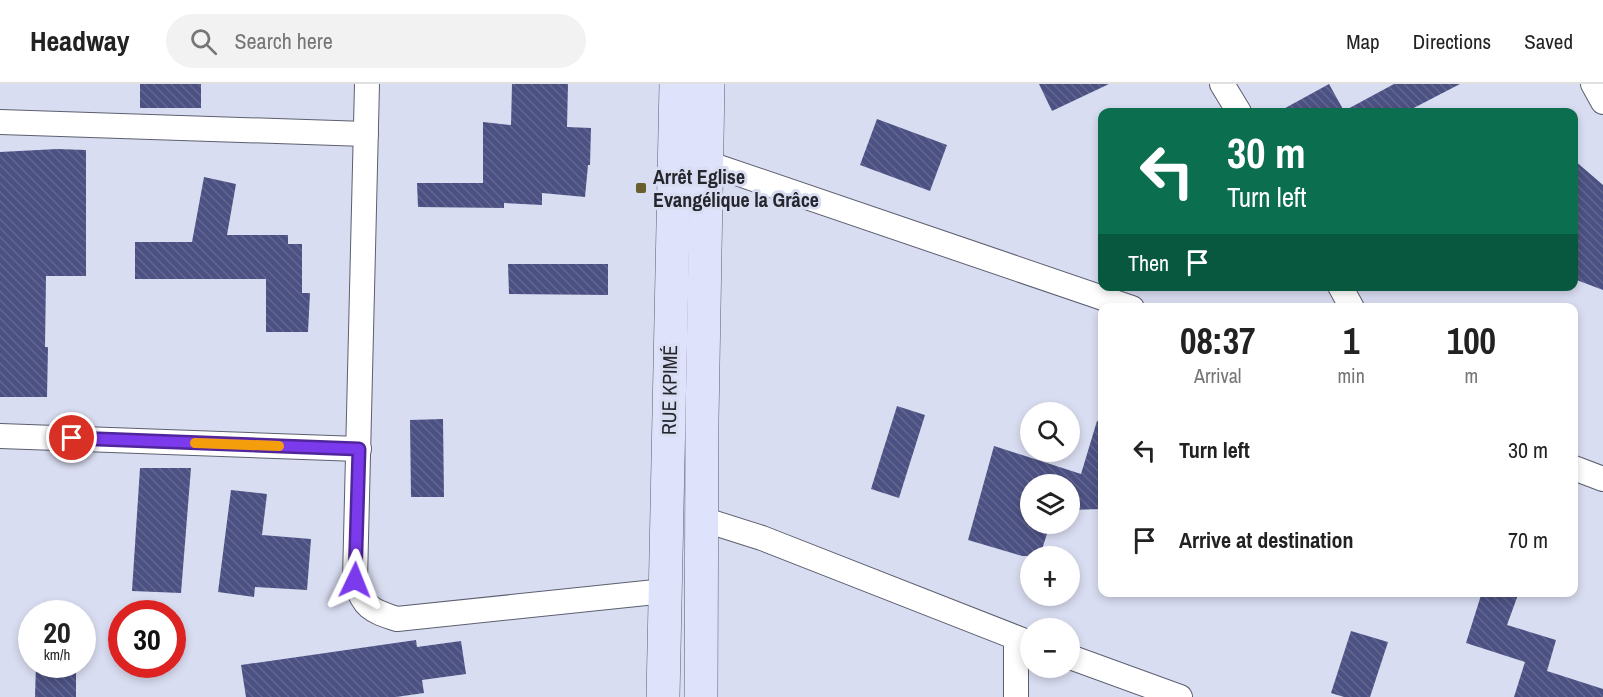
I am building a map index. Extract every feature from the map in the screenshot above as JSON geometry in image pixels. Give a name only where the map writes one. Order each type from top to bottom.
[{"type":"main road","name":"RUE KPIMÉ","points":[[663,697],[676,84]]},
{"type":"main road","name":"RUE KPIMÉ","points":[[701,697],[708,84]]},
{"type":"street","points":[[367,84],[355,580],[359,594],[366,605],[379,614],[397,619],[665,591]]},
{"type":"street","points":[[1222,84],[1237,108]]},
{"type":"street","points":[[1593,84],[1603,102]]},
{"type":"street","points":[[0,122],[366,134]]},
{"type":"street","points":[[708,163],[1117,303]]},
{"type":"street","points":[[0,436],[359,449]]},
{"type":"street","points":[[1578,470],[1603,480]]},
{"type":"street","points":[[702,519],[762,538],[1020,640]]},
{"type":"street","points":[[1080,661],[1180,697]]},
{"type":"street","points":[[1016,697],[1020,665]]},
{"type":"building","points":[[140,84],[201,84],[201,108],[140,108]]},
{"type":"building","points":[[512,84],[568,84],[567,127],[591,128],[590,165],[588,165],[585,197],[542,193],[542,205],[504,203],[504,208],[418,207],[417,183],[483,183],[483,122],[511,125]]},
{"type":"building","points":[[1039,84],[1109,84],[1052,111]]},
{"type":"building","points":[[1329,84],[1342,108],[1285,108]]},
{"type":"building","points":[[1394,84],[1460,84],[1414,108],[1350,108]]},
{"type":"building","points":[[877,119],[947,145],[930,191],[860,165]]},
{"type":"building","points":[[86,150],[86,276],[46,276],[47,397],[0,397],[0,152]]},
{"type":"building","points":[[1578,163],[1603,185],[1603,290],[1578,281]]},
{"type":"building","points":[[204,177],[236,184],[227,235],[288,235],[288,244],[302,244],[302,293],[310,293],[308,332],[266,332],[266,279],[135,279],[135,242],[192,242]]},
{"type":"building","points":[[508,264],[608,264],[608,295],[509,294]]},
{"type":"building","points":[[897,406],[925,415],[899,498],[871,489]]},
{"type":"building","points":[[443,419],[444,497],[411,497],[410,420]]},
{"type":"building","points":[[1098,421],[1098,509],[1080,510],[1080,474],[1020,474],[1020,534],[1047,534],[1043,546],[1020,546],[1020,555],[968,540],[994,446],[1020,454],[1020,462],[1044,462],[1081,474]]},
{"type":"building","points":[[140,468],[191,468],[181,593],[132,591]]},
{"type":"building","points":[[231,490],[267,494],[262,535],[311,539],[307,590],[255,587],[254,597],[218,592]]},
{"type":"building","points":[[1480,597],[1517,597],[1507,625],[1556,640],[1547,671],[1603,689],[1603,697],[1514,697],[1525,662],[1466,643]]},
{"type":"building","points":[[1351,631],[1388,642],[1370,697],[1344,697],[1331,693]]},
{"type":"building","points":[[416,640],[417,647],[461,641],[466,674],[422,680],[424,693],[396,697],[246,697],[241,665]]},
{"type":"building","points":[[36,678],[76,678],[76,697],[35,697]]},
{"type":"slow traffic","points":[[195,443],[279,446]]},
{"type":"place","name":"Arrêt Eglise Evangélique la Grâce","points":[[641,188]]},
{"type":"route","points":[[72,438],[359,449],[355,580]]}]
